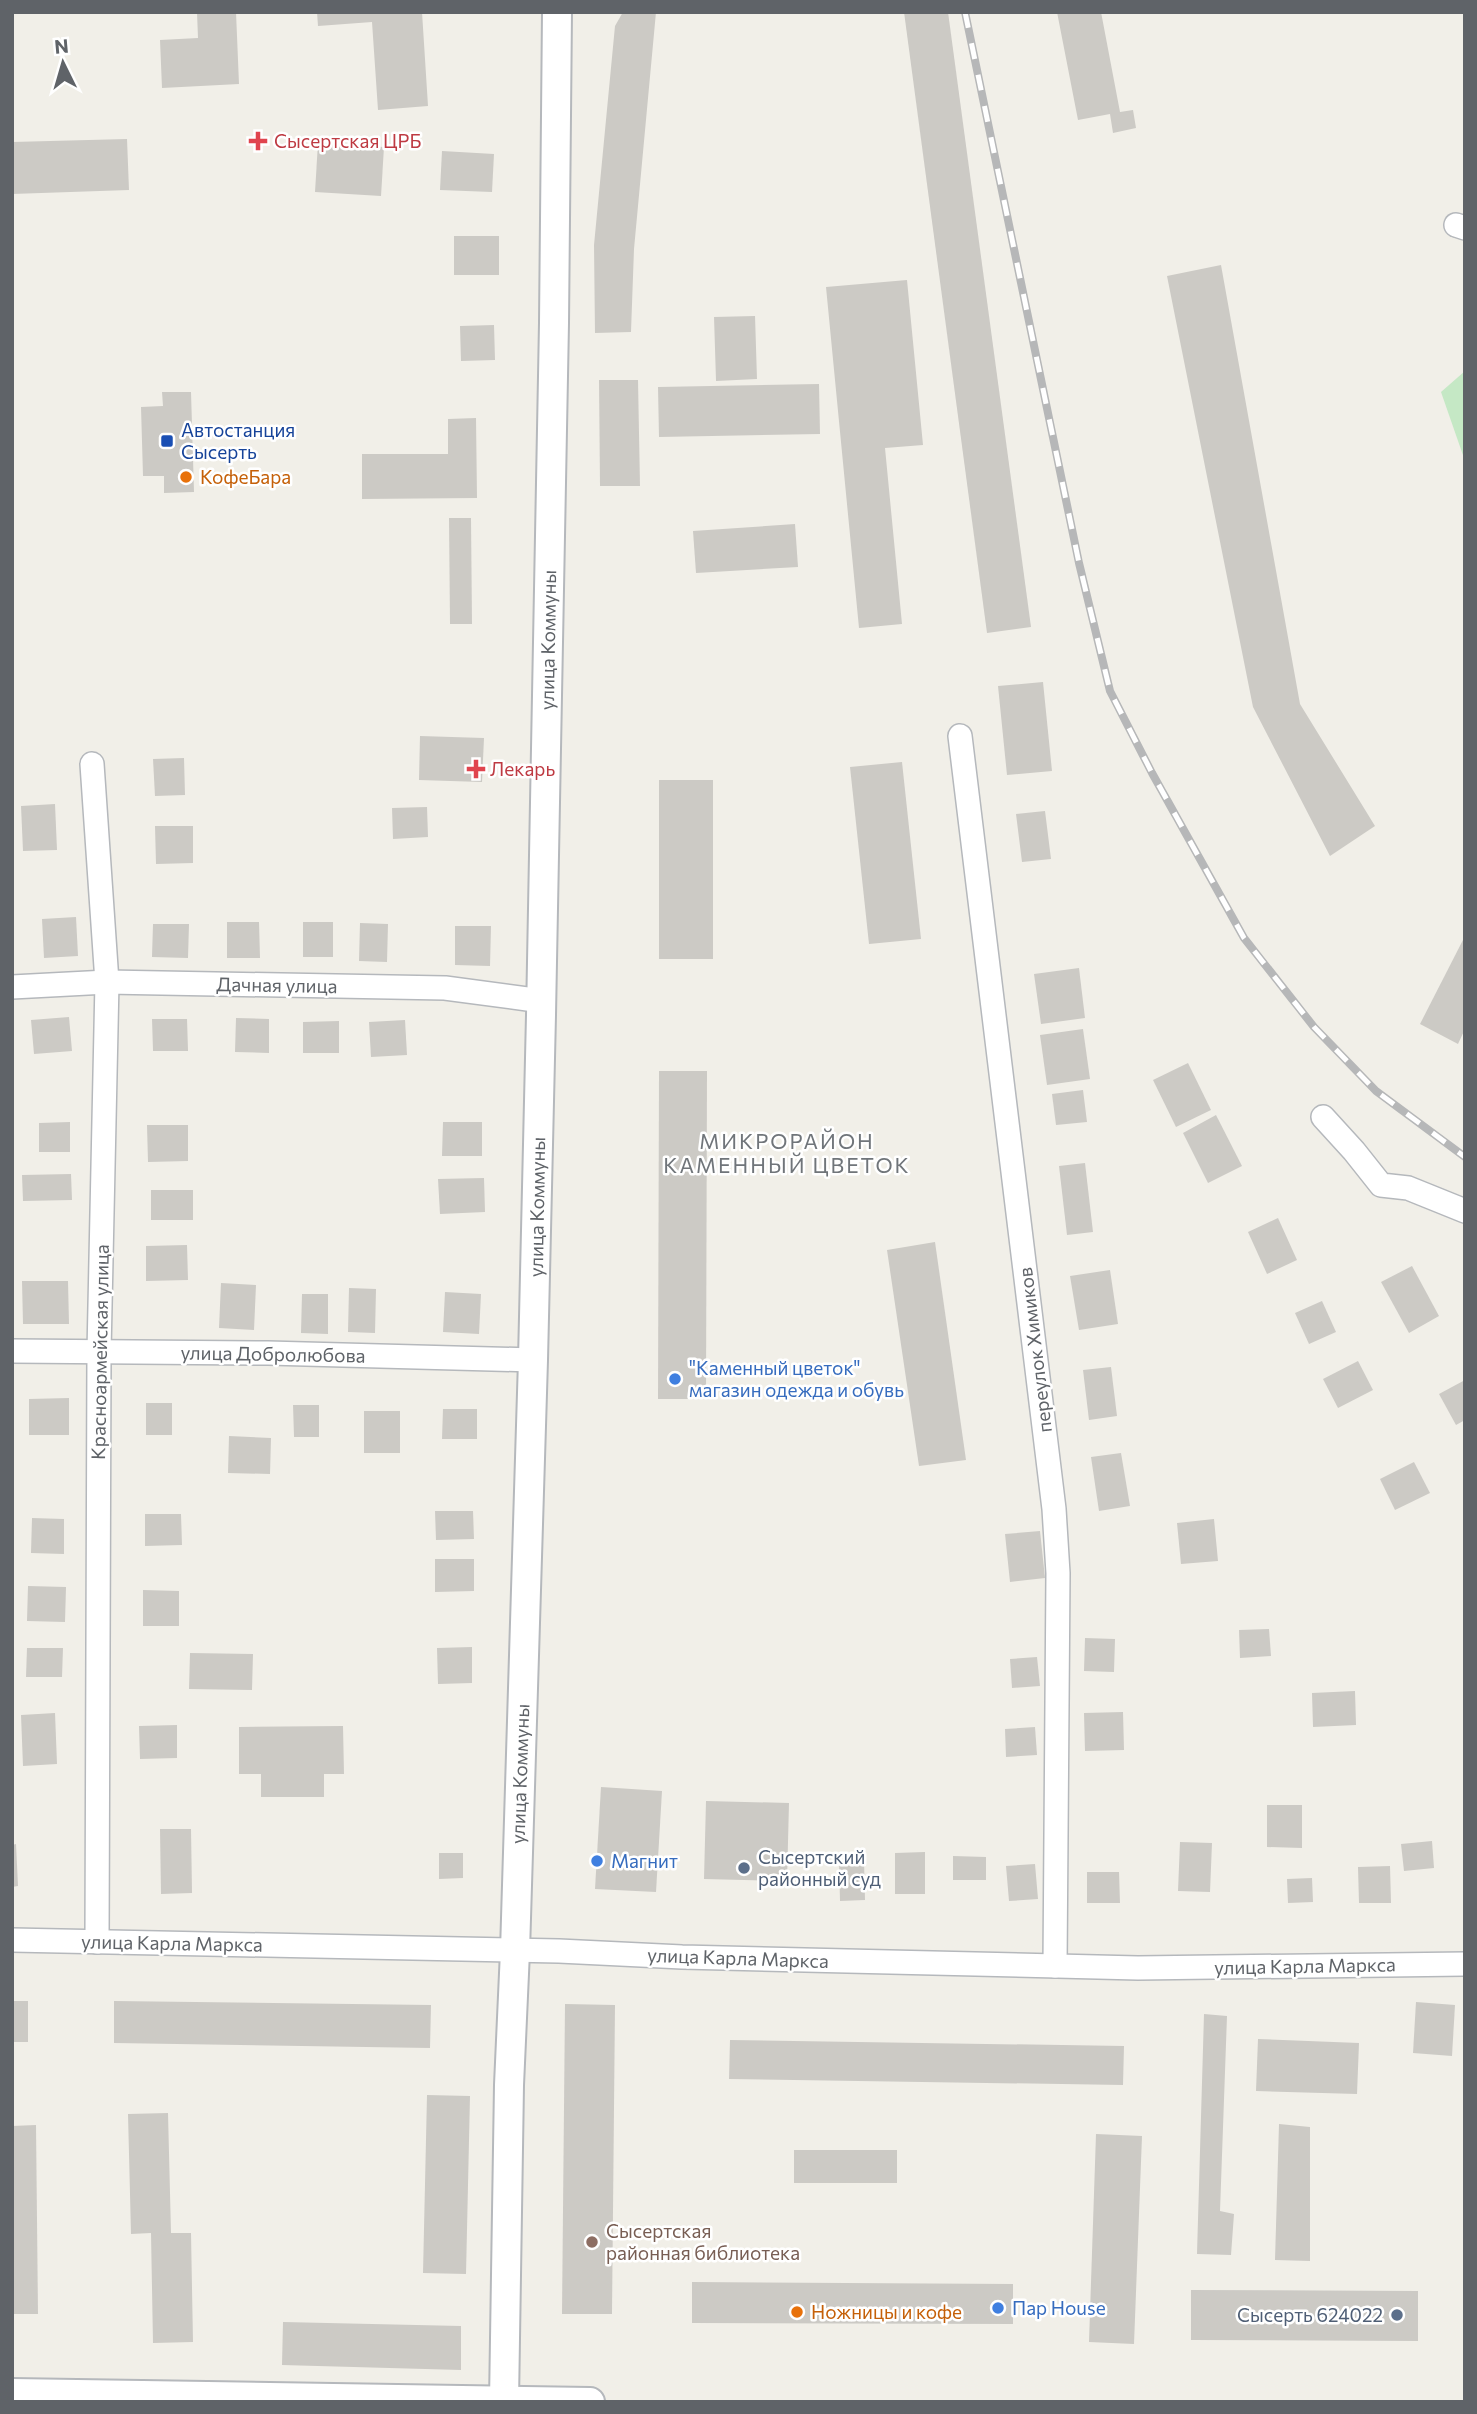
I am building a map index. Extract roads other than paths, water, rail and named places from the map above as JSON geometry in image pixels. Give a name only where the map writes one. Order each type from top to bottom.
[{"type":"street","name":"улица Коммуны","points":[[504,2401],[509,2085],[533,1360],[541,1002],[554,323],[556,12]]},
{"type":"street","name":"переулок Химиков","points":[[960,736],[1054,1508],[1058,1573],[1055,1966]]},
{"type":"street","name":"Красноармейская улица","points":[[92,764],[107,982],[99,1352],[97,1942]]},
{"type":"street","name":"Дачная улица","points":[[12,987],[107,982],[445,988],[541,1002]]},
{"type":"street","points":[[1323,1117],[1381,1185],[1408,1188],[1465,1211]]},
{"type":"street","name":"улица Добролюбова","points":[[12,1351],[268,1353],[533,1360]]},
{"type":"street","name":"улица Карла Маркса","points":[[12,1940],[1138,1968],[1465,1964]]},
{"type":"street","points":[[12,2393],[590,2402]]},
{"type":"railway","points":[[965,12],[1079,563],[1110,691],[1152,773],[1244,938],[1314,1027],[1376,1091],[1465,1157]]},
{"type":"place","name":"Сысертская ЦРБ","points":[[258,141]]},
{"type":"place","name":"Автостанция Сысерть","points":[[167,441]]},
{"type":"place","name":"КофеБара","points":[[186,477]]},
{"type":"place","name":"Лекарь","points":[[476,769]]},
{"type":"place","name":"\"Каменный цветок\" магазин одежда и обувь","points":[[675,1379]]},
{"type":"place","name":"Магнит","points":[[597,1861]]},
{"type":"place","name":"Сысертский районный суд","points":[[744,1868]]},
{"type":"place","name":"Сысертская районная библиотека","points":[[592,2242]]},
{"type":"place","name":"Пар House","points":[[998,2308]]},
{"type":"place","name":"Ножницы и кофе","points":[[797,2312]]},
{"type":"place","name":"Сысерть 624022","points":[[1397,2315]]},
{"type":"district","name":"МИКРОРАЙОН КАМЕННЫЙ ЦВЕТОК","points":[[787,1154]]}]
